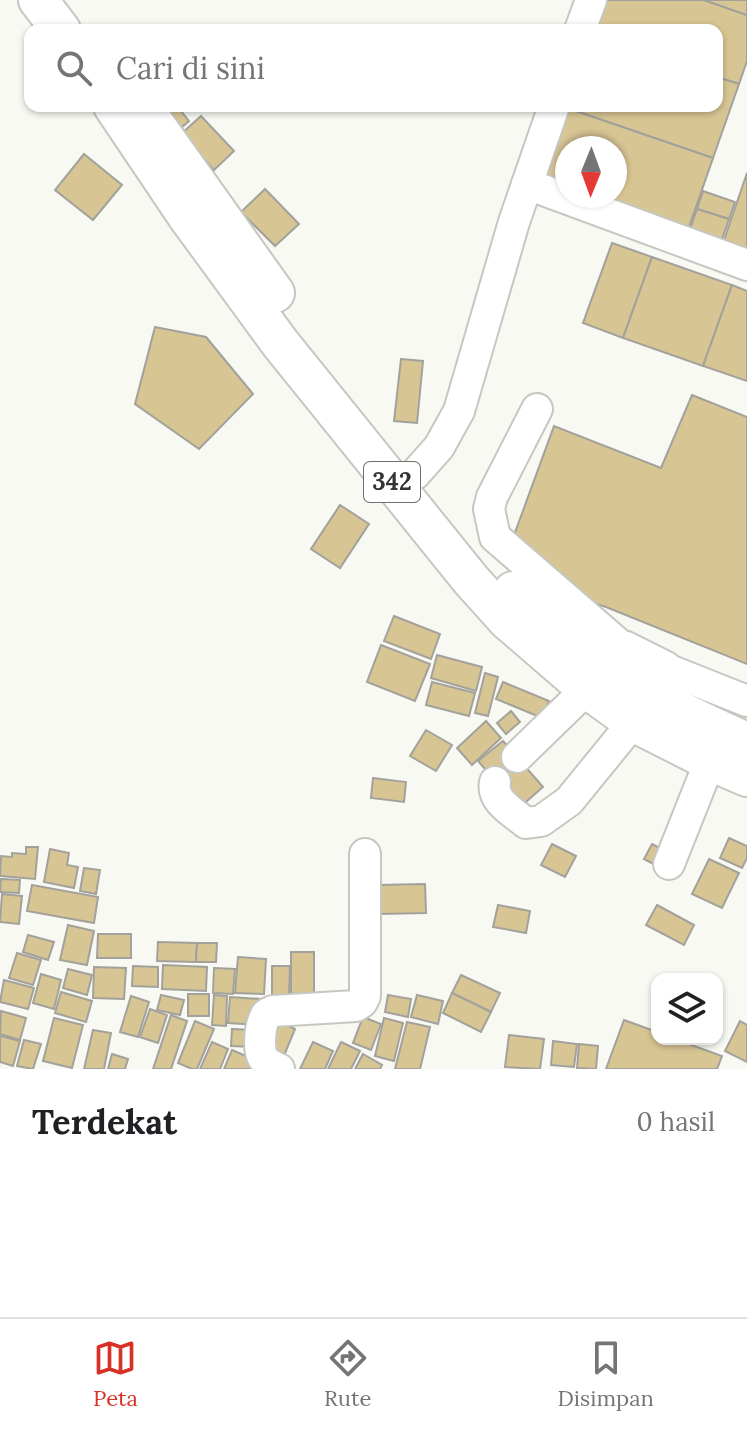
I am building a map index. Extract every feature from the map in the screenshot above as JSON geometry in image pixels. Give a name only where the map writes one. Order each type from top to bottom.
[{"type":"main road","points":[[38,0],[56,24]]},
{"type":"main road","points":[[68,0],[84,24]]},
{"type":"main road","name":"342","points":[[119,112],[167,162],[470,542],[521,600],[604,667]]},
{"type":"main road","name":"342","points":[[145,112],[167,162],[280,343],[471,580],[507,620],[604,667],[714,728],[747,742]]},
{"type":"main road","name":"342","points":[[652,696],[710,761],[747,777]]},
{"type":"street","points":[[582,24],[591,0]]},
{"type":"street","points":[[415,474],[439,447],[459,411],[514,222],[552,112]]},
{"type":"street","points":[[527,184],[747,265]]},
{"type":"street","points":[[537,409],[492,497],[489,509],[495,537],[604,667]]},
{"type":"street","points":[[495,782],[496,797],[526,823],[541,821],[569,801],[652,696],[666,667],[626,647],[517,757]]},
{"type":"street","points":[[652,696],[747,701]]},
{"type":"street","points":[[669,864],[710,761]]},
{"type":"street","points":[[279,1069],[269,1064],[261,1051],[262,1026],[267,1014],[273,1011],[356,1006],[365,996],[365,854]]},
{"type":"building","points":[[602,0],[704,0],[747,15],[747,61],[739,84],[723,79],[723,24],[593,24]]},
{"type":"building","points":[[704,0],[747,0],[747,15]]},
{"type":"building","points":[[723,79],[739,84],[713,158],[579,112],[723,112]]},
{"type":"building","points":[[155,112],[182,112],[189,121],[174,134]]},
{"type":"building","points":[[562,112],[579,112],[713,158],[688,230],[625,208],[627,208],[627,136],[555,136],[555,184],[540,179]]},
{"type":"building","points":[[201,116],[234,151],[214,170],[181,134]]},
{"type":"building","points":[[84,154],[122,185],[93,220],[55,190]]},
{"type":"building","points":[[747,173],[747,254],[722,246]]},
{"type":"building","points":[[265,189],[299,224],[275,246],[241,212]]},
{"type":"building","points":[[703,191],[735,202],[729,219],[697,209]]},
{"type":"building","points":[[697,209],[729,219],[721,242],[689,232]]},
{"type":"building","points":[[612,243],[652,257],[623,338],[583,323]]},
{"type":"building","points":[[652,257],[732,285],[703,366],[623,338]]},
{"type":"building","points":[[732,285],[747,291],[747,381],[703,366]]},
{"type":"building","points":[[155,327],[206,337],[253,394],[199,449],[135,404]]},
{"type":"building","points":[[401,359],[423,361],[417,423],[394,421]]},
{"type":"building","points":[[692,395],[747,417],[747,664],[606,607],[563,593],[513,538],[554,426],[661,468]]},
{"type":"building","points":[[340,505],[369,524],[340,568],[311,549]]},
{"type":"building","points":[[394,616],[440,634],[431,659],[384,641]]},
{"type":"building","points":[[381,645],[430,664],[415,701],[367,682]]},
{"type":"building","points":[[437,655],[482,667],[476,691],[431,678]]},
{"type":"building","points":[[485,673],[498,677],[488,716],[475,713]]},
{"type":"building","points":[[432,682],[475,693],[469,716],[426,705]]},
{"type":"building","points":[[503,682],[549,701],[542,718],[496,699]]},
{"type":"building","points":[[511,711],[520,722],[506,734],[497,723]]},
{"type":"building","points":[[486,721],[501,738],[472,765],[457,748]]},
{"type":"building","points":[[426,730],[452,745],[436,771],[410,756]]},
{"type":"building","points":[[503,741],[543,787],[519,808],[478,761]]},
{"type":"building","points":[[373,778],[406,782],[404,802],[371,798]]},
{"type":"building","points":[[729,838],[747,846],[747,858],[742,868],[720,858]]},
{"type":"building","points":[[552,844],[576,856],[565,877],[541,865]]},
{"type":"building","points":[[652,844],[669,853],[661,868],[644,859]]},
{"type":"building","points":[[26,847],[38,847],[35,879],[0,876],[1,856],[26,854]]},
{"type":"building","points":[[50,849],[69,853],[67,865],[78,867],[74,888],[44,882]]},
{"type":"building","points":[[709,859],[739,873],[722,908],[692,894]]},
{"type":"building","points":[[84,868],[100,870],[96,894],[80,891]]},
{"type":"building","points":[[1,879],[20,880],[19,893],[0,892]]},
{"type":"building","points":[[425,884],[426,913],[379,914],[378,885]]},
{"type":"building","points":[[32,885],[98,897],[94,923],[27,911]]},
{"type":"building","points":[[2,894],[22,896],[19,924],[0,922]]},
{"type":"building","points":[[498,905],[530,911],[526,933],[493,927]]},
{"type":"building","points":[[657,905],[694,925],[684,945],[646,925]]},
{"type":"building","points":[[68,925],[94,931],[87,965],[60,960]]},
{"type":"building","points":[[98,934],[131,934],[131,958],[97,958]]},
{"type":"building","points":[[28,935],[54,942],[48,960],[23,952]]},
{"type":"building","points":[[158,942],[197,943],[196,962],[157,961]]},
{"type":"building","points":[[197,943],[217,943],[216,962],[196,962]]},
{"type":"building","points":[[291,952],[314,952],[314,1002],[291,1002]]},
{"type":"building","points":[[17,953],[41,960],[33,985],[9,978]]},
{"type":"building","points":[[238,957],[266,959],[264,994],[235,993]]},
{"type":"building","points":[[163,965],[207,967],[206,991],[162,989]]},
{"type":"building","points":[[133,966],[158,967],[158,987],[132,986]]},
{"type":"building","points":[[272,966],[290,966],[289,996],[272,996]]},
{"type":"building","points":[[94,967],[126,968],[124,999],[93,998]]},
{"type":"building","points":[[214,968],[235,969],[233,994],[213,993]]},
{"type":"building","points":[[68,969],[92,975],[87,995],[63,988]]},
{"type":"building","points":[[41,974],[61,980],[54,1009],[33,1003]]},
{"type":"building","points":[[461,975],[500,993],[491,1012],[452,993]]},
{"type":"building","points":[[4,980],[34,988],[28,1009],[0,1002]]},
{"type":"building","points":[[61,992],[92,1001],[86,1022],[55,1013]]},
{"type":"building","points":[[452,993],[491,1012],[481,1032],[443,1013]]},
{"type":"building","points":[[188,994],[209,994],[209,1016],[188,1016]]},
{"type":"building","points":[[161,995],[184,1000],[180,1015],[157,1010]]},
{"type":"building","points":[[214,995],[227,996],[226,1026],[212,1025]]},
{"type":"building","points":[[388,995],[411,999],[408,1017],[385,1012]]},
{"type":"building","points":[[417,995],[443,1001],[438,1024],[411,1017]]},
{"type":"building","points":[[131,996],[149,1002],[138,1037],[120,1032]]},
{"type":"building","points":[[230,997],[261,999],[260,1025],[228,1023]]},
{"type":"building","points":[[150,1009],[167,1015],[158,1043],[140,1037]]},
{"type":"building","points":[[1,1011],[26,1018],[20,1040],[0,1034]]},
{"type":"building","points":[[171,1015],[187,1021],[171,1069],[153,1069]]},
{"type":"building","points":[[363,1017],[381,1024],[371,1050],[353,1043]]},
{"type":"building","points":[[54,1018],[83,1025],[72,1068],[43,1061]]},
{"type":"building","points":[[384,1018],[403,1023],[394,1061],[375,1056]]},
{"type":"building","points":[[624,1020],[651,1030],[651,1045],[692,1045],[722,1056],[717,1069],[606,1069]]},
{"type":"building","points":[[195,1021],[214,1029],[197,1069],[192,1069],[178,1063]]},
{"type":"building","points":[[278,1021],[295,1029],[281,1063],[263,1055]]},
{"type":"building","points":[[740,1021],[747,1025],[747,1062],[725,1051]]},
{"type":"building","points":[[407,1022],[430,1027],[420,1069],[395,1069]]},
{"type":"building","points":[[232,1029],[254,1030],[253,1047],[231,1046]]},
{"type":"building","points":[[93,1030],[111,1033],[104,1069],[84,1069]]},
{"type":"building","points":[[509,1035],[544,1039],[540,1069],[505,1067]]},
{"type":"building","points":[[0,1036],[20,1041],[13,1066],[0,1062]]},
{"type":"building","points":[[24,1040],[41,1044],[33,1069],[17,1066]]},
{"type":"building","points":[[553,1041],[577,1044],[574,1067],[551,1065]]},
{"type":"building","points":[[212,1042],[228,1049],[220,1069],[200,1069]]},
{"type":"building","points":[[313,1042],[333,1051],[325,1069],[300,1069]]},
{"type":"building","points":[[341,1042],[360,1051],[351,1069],[328,1069]]},
{"type":"building","points":[[579,1044],[598,1046],[596,1069],[577,1068]]},
{"type":"building","points":[[232,1050],[262,1063],[260,1069],[224,1069]]},
{"type":"building","points":[[112,1054],[128,1059],[125,1069],[108,1069]]},
{"type":"building","points":[[363,1054],[382,1065],[380,1069],[355,1069]]}]
